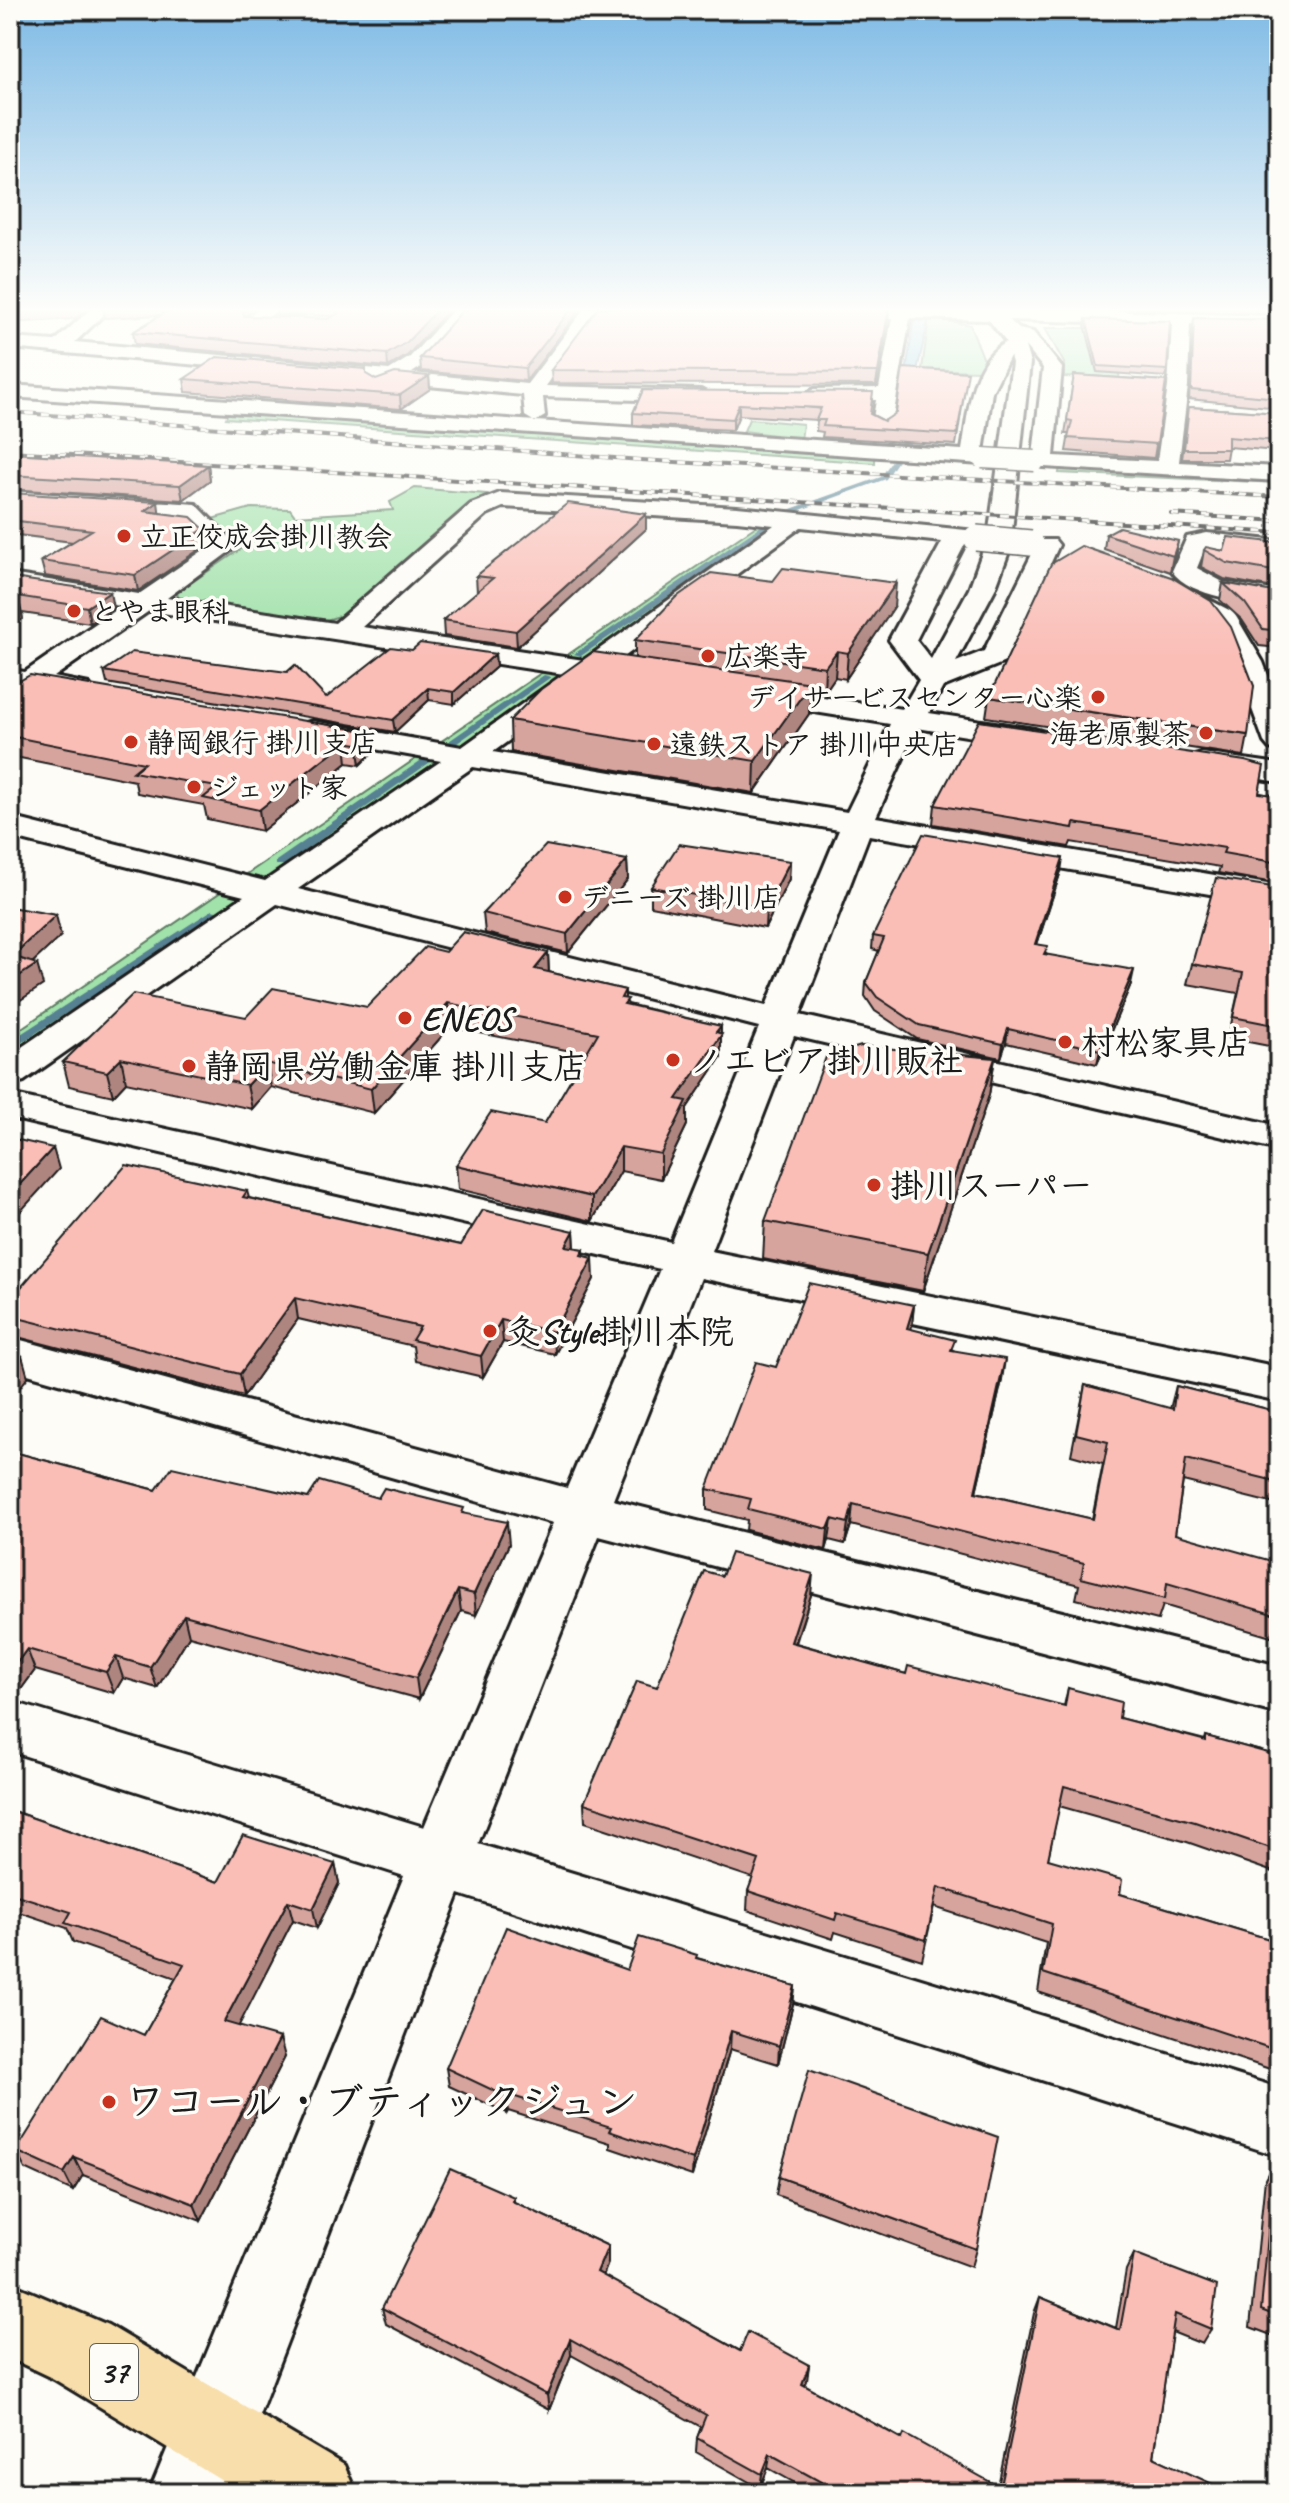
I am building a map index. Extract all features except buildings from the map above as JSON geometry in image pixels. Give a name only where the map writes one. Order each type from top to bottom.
[{"type":"main road","name":"37","points":[[10,2320],[81,2352],[202,2463],[316,2493]]},
{"type":"street","points":[[474,425],[892,453],[1279,474]]},
{"type":"street","points":[[536,425],[537,430]]},
{"type":"street","points":[[890,425],[892,453]]},
{"type":"street","points":[[976,458],[987,425]]},
{"type":"street","points":[[202,2463],[441,1860],[768,1058],[779,1020],[857,825],[899,732],[922,700],[982,589],[1003,533],[1014,425]]},
{"type":"street","points":[[1030,425],[1039,461]]},
{"type":"street","points":[[1167,468],[1177,425]]},
{"type":"street","points":[[10,498],[188,509],[225,546],[17,685]]},
{"type":"street","points":[[343,630],[486,503],[500,500],[785,519],[1039,544],[1077,553]]},
{"type":"street","points":[[195,516],[226,509]]},
{"type":"street","points":[[10,1073],[466,758],[785,519]]},
{"type":"street","points":[[922,700],[902,640],[967,537]]},
{"type":"street","points":[[1279,548],[1207,540],[1195,542],[1184,571],[1216,588],[1279,599]]},
{"type":"street","points":[[922,700],[995,656],[1039,544]]},
{"type":"street","points":[[1141,575],[1208,606],[1224,618],[1249,662],[1279,742]]},
{"type":"street","points":[[10,582],[147,600],[664,681]]},
{"type":"street","points":[[1240,594],[1267,655],[1279,657]]},
{"type":"street","points":[[17,685],[106,695]]},
{"type":"street","points":[[727,691],[922,700],[1063,742]]},
{"type":"street","points":[[287,726],[1279,896]]},
{"type":"street","points":[[1171,758],[1279,773]]},
{"type":"street","points":[[10,827],[779,1020],[1279,1138]]},
{"type":"street","points":[[10,1106],[686,1260],[1279,1384]]},
{"type":"street","points":[[10,1353],[584,1511],[1279,1690]]},
{"type":"street","points":[[16,1739],[441,1860],[1279,2122]]},
{"type":"green space","points":[[324,425],[412,425],[875,457],[875,463]]},
{"type":"green space","points":[[747,425],[803,425],[801,440],[774,439],[775,435],[744,431]]},
{"type":"green space","points":[[1060,466],[1279,477],[1279,483],[1059,473]]},
{"type":"green space","points":[[415,488],[487,494],[340,616],[326,620],[179,598],[176,593],[244,547],[212,519],[251,508],[290,509],[295,516],[393,510],[390,502]]},
{"type":"green space","points":[[759,524],[772,528],[510,717],[10,1065],[10,1036]]},
{"type":"water","points":[[898,425],[911,425],[908,449],[895,448]]},
{"type":"waterway","points":[[792,510],[884,478],[902,450],[903,441]]},
{"type":"waterway","points":[[578,654],[773,522]]},
{"type":"waterway","points":[[280,863],[547,677]]},
{"type":"waterway","points":[[10,1046],[212,913]]},
{"type":"railway","points":[[178,425],[641,460],[1279,497]]},
{"type":"railway","points":[[10,451],[1279,533]]},
{"type":"railway","points":[[1171,514],[1279,521]]},
{"type":"place","name":"立正佼成会掛川教会","points":[[124,536]]},
{"type":"place","name":"とやま眼科","points":[[74,611]]},
{"type":"place","name":"広楽寺","points":[[708,656]]},
{"type":"place","name":"デイサービスセンター心楽","points":[[1098,697]]},
{"type":"place","name":"海老原製茶","points":[[1206,733]]},
{"type":"place","name":"静岡銀行 掛川支店","points":[[131,742]]},
{"type":"place","name":"遠鉄ストア 掛川中央店","points":[[654,744]]},
{"type":"place","name":"ジェット家","points":[[194,787]]},
{"type":"place","name":"デニーズ 掛川店","points":[[565,897]]},
{"type":"place","name":"ENEOS","points":[[405,1018]]},
{"type":"place","name":"村松家具店","points":[[1065,1042]]},
{"type":"place","name":"ノエビア掛川販社","points":[[673,1060]]},
{"type":"place","name":"静岡県労働金庫 掛川支店","points":[[189,1066]]},
{"type":"place","name":"掛川スーパー","points":[[874,1185]]},
{"type":"place","name":"灸Style掛川本院","points":[[490,1331]]},
{"type":"place","name":"ワコール・ブティックジュン","points":[[109,2102]]}]
